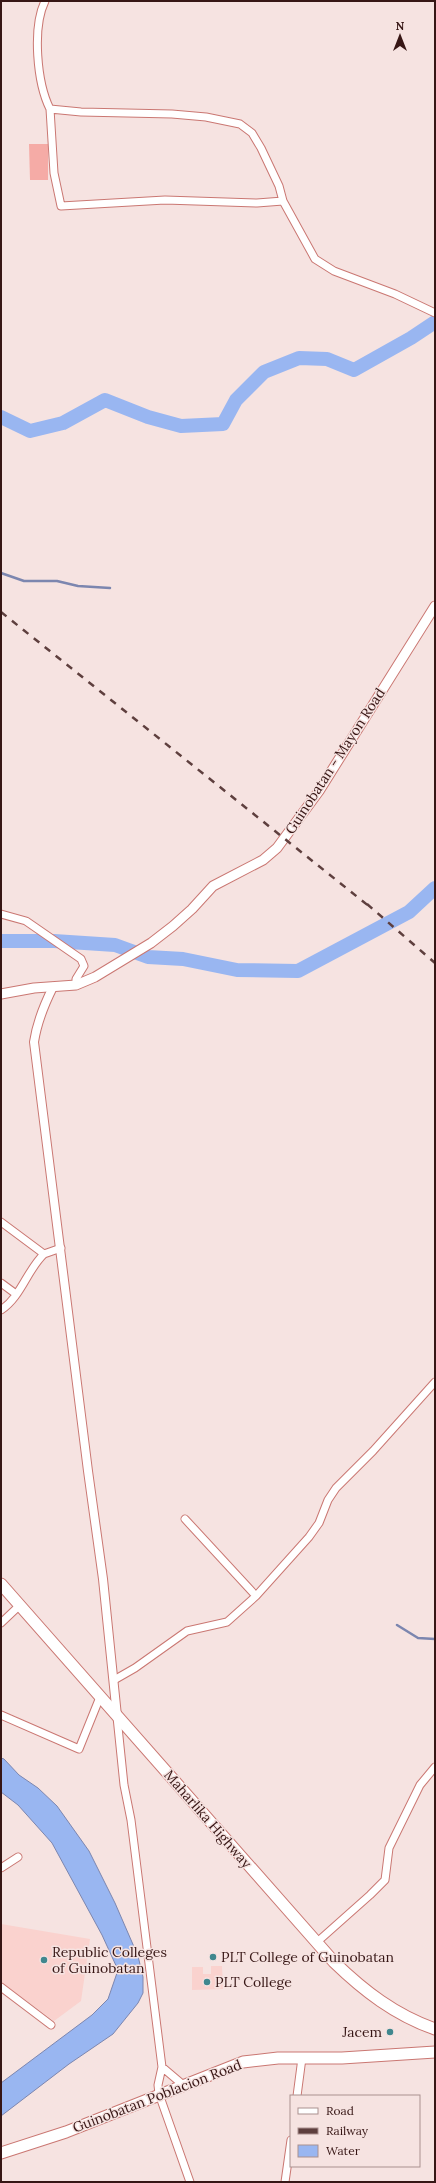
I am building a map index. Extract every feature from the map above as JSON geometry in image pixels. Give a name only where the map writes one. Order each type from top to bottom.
[{"type":"main road","name":"Guinobatan - Mayon Road","points":[[1,994],[14,990],[76,985],[95,977],[151,943],[192,909],[213,886],[263,860],[276,848],[319,791],[435,606]]},
{"type":"main road","name":"Maharlika Highway","points":[[1,1584],[334,1962],[366,1991],[402,2015],[435,2029]]},
{"type":"main road","name":"Guinobatan Poblacion Road","points":[[1,2153],[66,2132],[182,2084],[243,2062],[260,2059],[342,2058],[435,2052]]},
{"type":"street","points":[[45,1],[41,14],[38,47],[42,88],[50,109],[54,173],[61,206],[165,200],[257,203],[283,200]]},
{"type":"street","points":[[50,109],[81,112],[172,114],[206,117],[240,124],[252,132],[278,186],[283,200],[315,259],[321,264],[432,311]]},
{"type":"street","points":[[1,914],[26,921],[81,959],[84,966],[76,979],[76,985]]},
{"type":"street","points":[[53,987],[41,1014],[34,1042],[103,1579],[124,1785],[131,1820],[162,2067],[158,2085],[159,2094],[190,2182]]},
{"type":"street","points":[[1,1222],[44,1254]]},
{"type":"street","points":[[1,1310],[10,1304],[34,1264],[44,1254],[61,1248]]},
{"type":"street","points":[[1,1283],[16,1294]]},
{"type":"street","points":[[114,1680],[135,1668],[187,1631],[227,1622],[256,1596],[309,1538],[319,1523],[328,1500],[336,1488],[373,1451],[435,1382]]},
{"type":"street","points":[[185,1520],[256,1596]]},
{"type":"street","points":[[1,1623],[20,1605]]},
{"type":"street","points":[[1,1715],[79,1749],[100,1697]]},
{"type":"street","points":[[316,1943],[370,1895],[384,1880],[389,1848],[420,1785],[435,1769]]},
{"type":"street","points":[[1,1868],[18,1857]]},
{"type":"street","points":[[1,1987],[51,2025]]},
{"type":"street","points":[[297,2095],[302,2058]]},
{"type":"street","points":[[162,2067],[182,2084]]},
{"type":"street","points":[[285,2182],[290,2147]]},
{"type":"shaded area","points":[[29,144],[48,144],[48,180],[30,180]]},
{"type":"shaded area","name":"Republic Colleges of Guinobatan","points":[[1,1924],[90,1939],[81,2001],[54,2021],[1,1982]]},
{"type":"shaded area","name":"PLT College","points":[[211,1966],[222,1966],[223,1989],[192,1990],[192,1967],[203,1967],[203,1974],[211,1974]]},
{"type":"water","points":[[1,1758],[4,1759],[19,1775],[38,1788],[57,1806],[89,1851],[115,1903],[138,1956],[143,1977],[143,1993],[138,2003],[113,2034],[69,2064],[1,2116],[1,2083],[92,2015],[108,1999],[118,1970],[102,1935],[52,1843],[18,1805],[1,1792]]},
{"type":"waterway","points":[[1,417],[30,431],[63,423],[105,400],[148,417],[181,426],[223,424],[236,400],[264,372],[299,358],[327,359],[354,370],[411,338],[435,322]]},
{"type":"waterway","points":[[1,573],[24,581],[57,581],[78,586],[110,588]]},
{"type":"waterway","points":[[1,941],[54,941],[115,945],[148,957],[183,959],[237,970],[298,971],[409,912],[435,888]]},
{"type":"waterway","points":[[397,1625],[418,1638],[435,1639]]},
{"type":"railway","points":[[1,612],[370,907]]},
{"type":"railway","points":[[367,904],[435,963]]},
{"type":"place","name":"PLT College of Guinobatan","points":[[213,1957]]},
{"type":"place","name":"Republic Colleges of Guinobatan","points":[[44,1960]]},
{"type":"place","name":"PLT College","points":[[207,1982]]},
{"type":"place","name":"Jacem","points":[[390,2032]]}]
